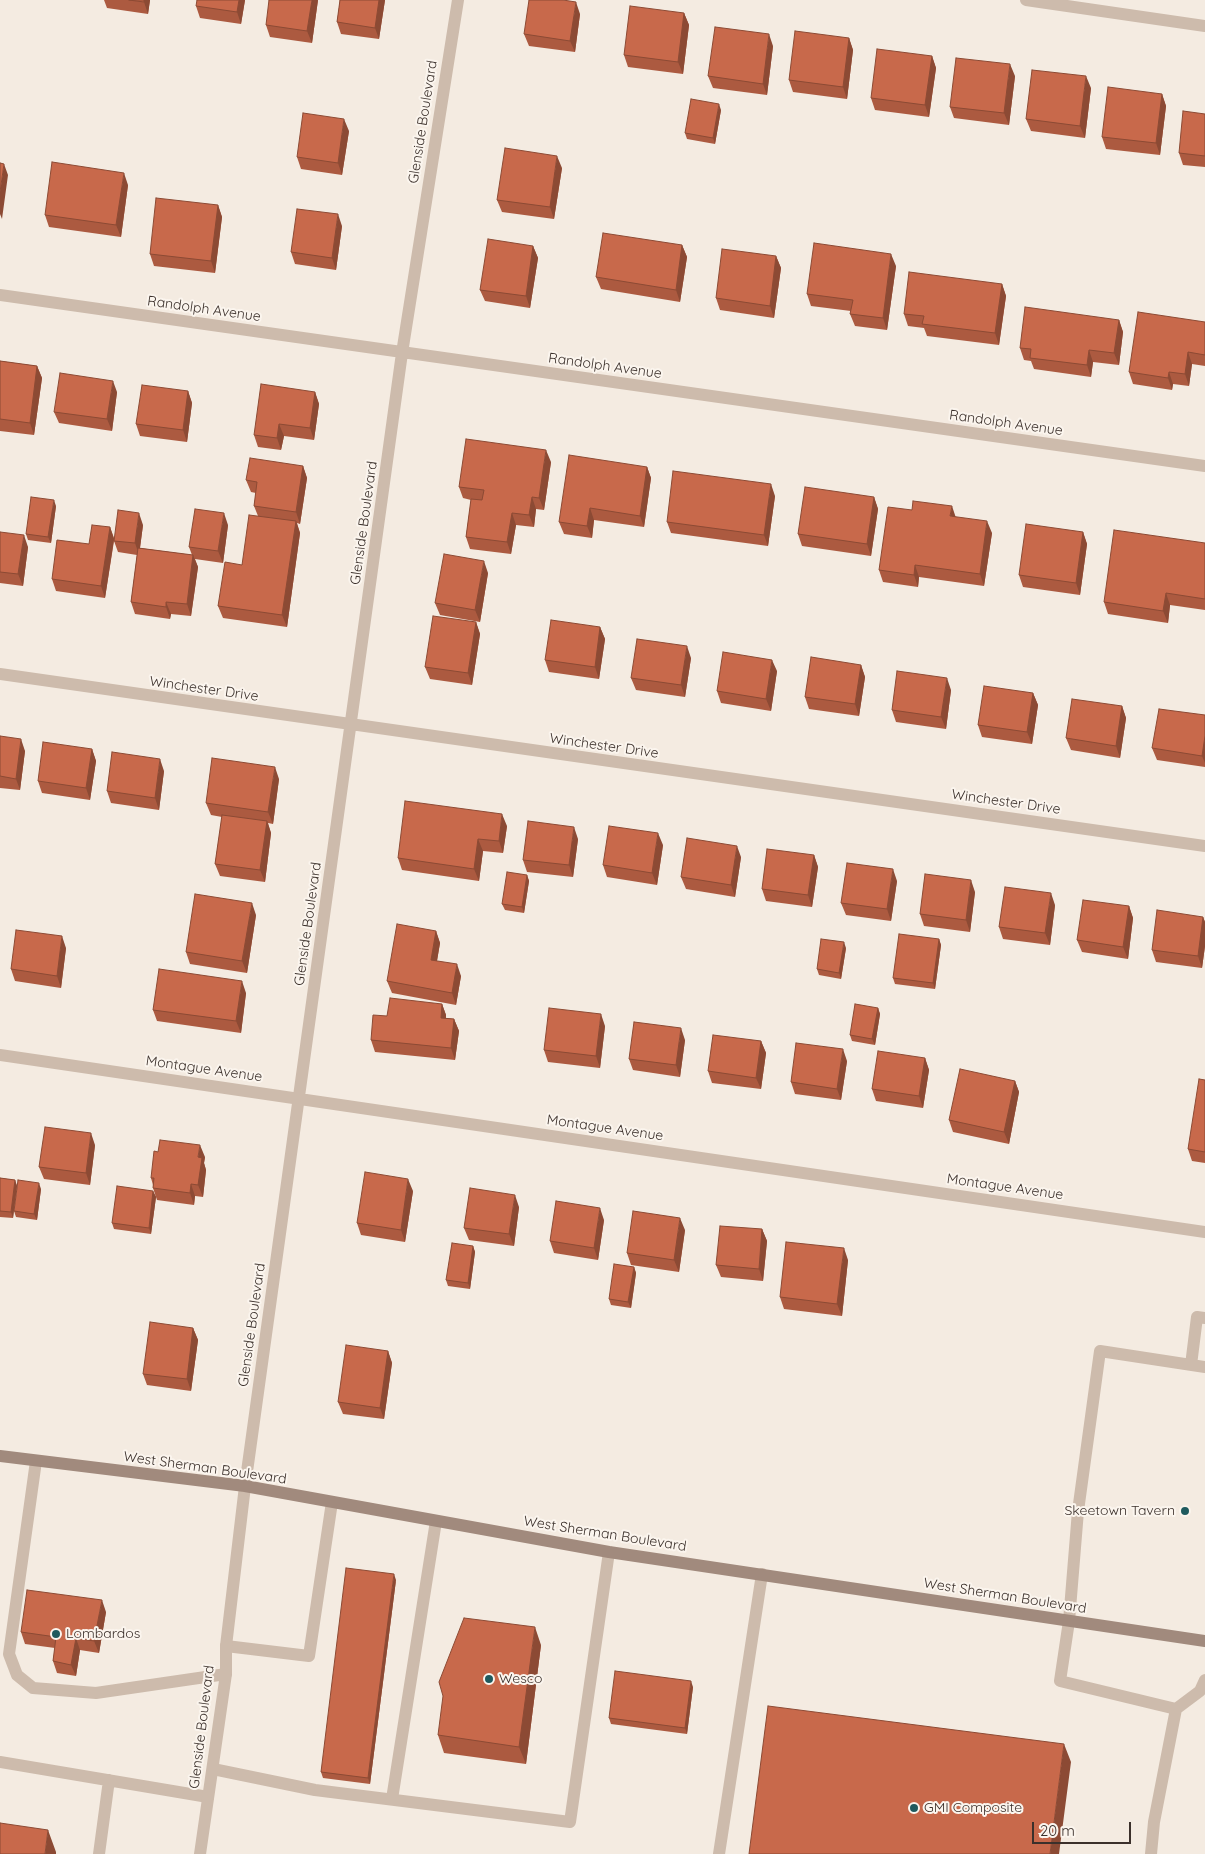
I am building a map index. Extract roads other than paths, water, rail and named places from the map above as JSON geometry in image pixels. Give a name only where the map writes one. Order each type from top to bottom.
[{"type":"main road","name":"West Sherman Boulevard","points":[[0,1456],[245,1486],[609,1552],[1205,1641]]},
{"type":"street","name":"Glenside Boulevard","points":[[200,1854],[226,1674],[226,1646],[245,1486],[402,353],[458,0]]},
{"type":"street","points":[[1026,0],[1205,26]]},
{"type":"street","name":"Randolph Avenue","points":[[0,295],[1205,466]]},
{"type":"street","name":"Winchester Drive","points":[[0,674],[1205,846]]},
{"type":"street","name":"Montague Avenue","points":[[0,1055],[1205,1232]]},
{"type":"street","points":[[1191,1365],[1197,1317],[1205,1318]]},
{"type":"street","points":[[1176,1709],[1060,1681],[1068,1621],[1078,1511],[1100,1351],[1205,1367]]},
{"type":"street","points":[[36,1461],[9,1654],[17,1675],[33,1688],[96,1693],[226,1674]]},
{"type":"street","points":[[226,1646],[309,1656],[332,1502]]},
{"type":"street","points":[[392,1800],[436,1521]]},
{"type":"street","points":[[212,1769],[315,1790],[570,1822],[609,1552]]},
{"type":"street","points":[[720,1854],[762,1574]]},
{"type":"street","points":[[1151,1854],[1154,1822],[1176,1709],[1200,1691],[1205,1680]]},
{"type":"street","points":[[0,1762],[208,1797]]},
{"type":"street","points":[[99,1854],[109,1780]]},
{"type":"place","name":"Skeetown Tavern","points":[[1185,1511]]},
{"type":"place","name":"Lombardos","points":[[56,1634]]},
{"type":"place","name":"Wesco","points":[[489,1679]]},
{"type":"place","name":"GMI Composite","points":[[914,1808]]}]
